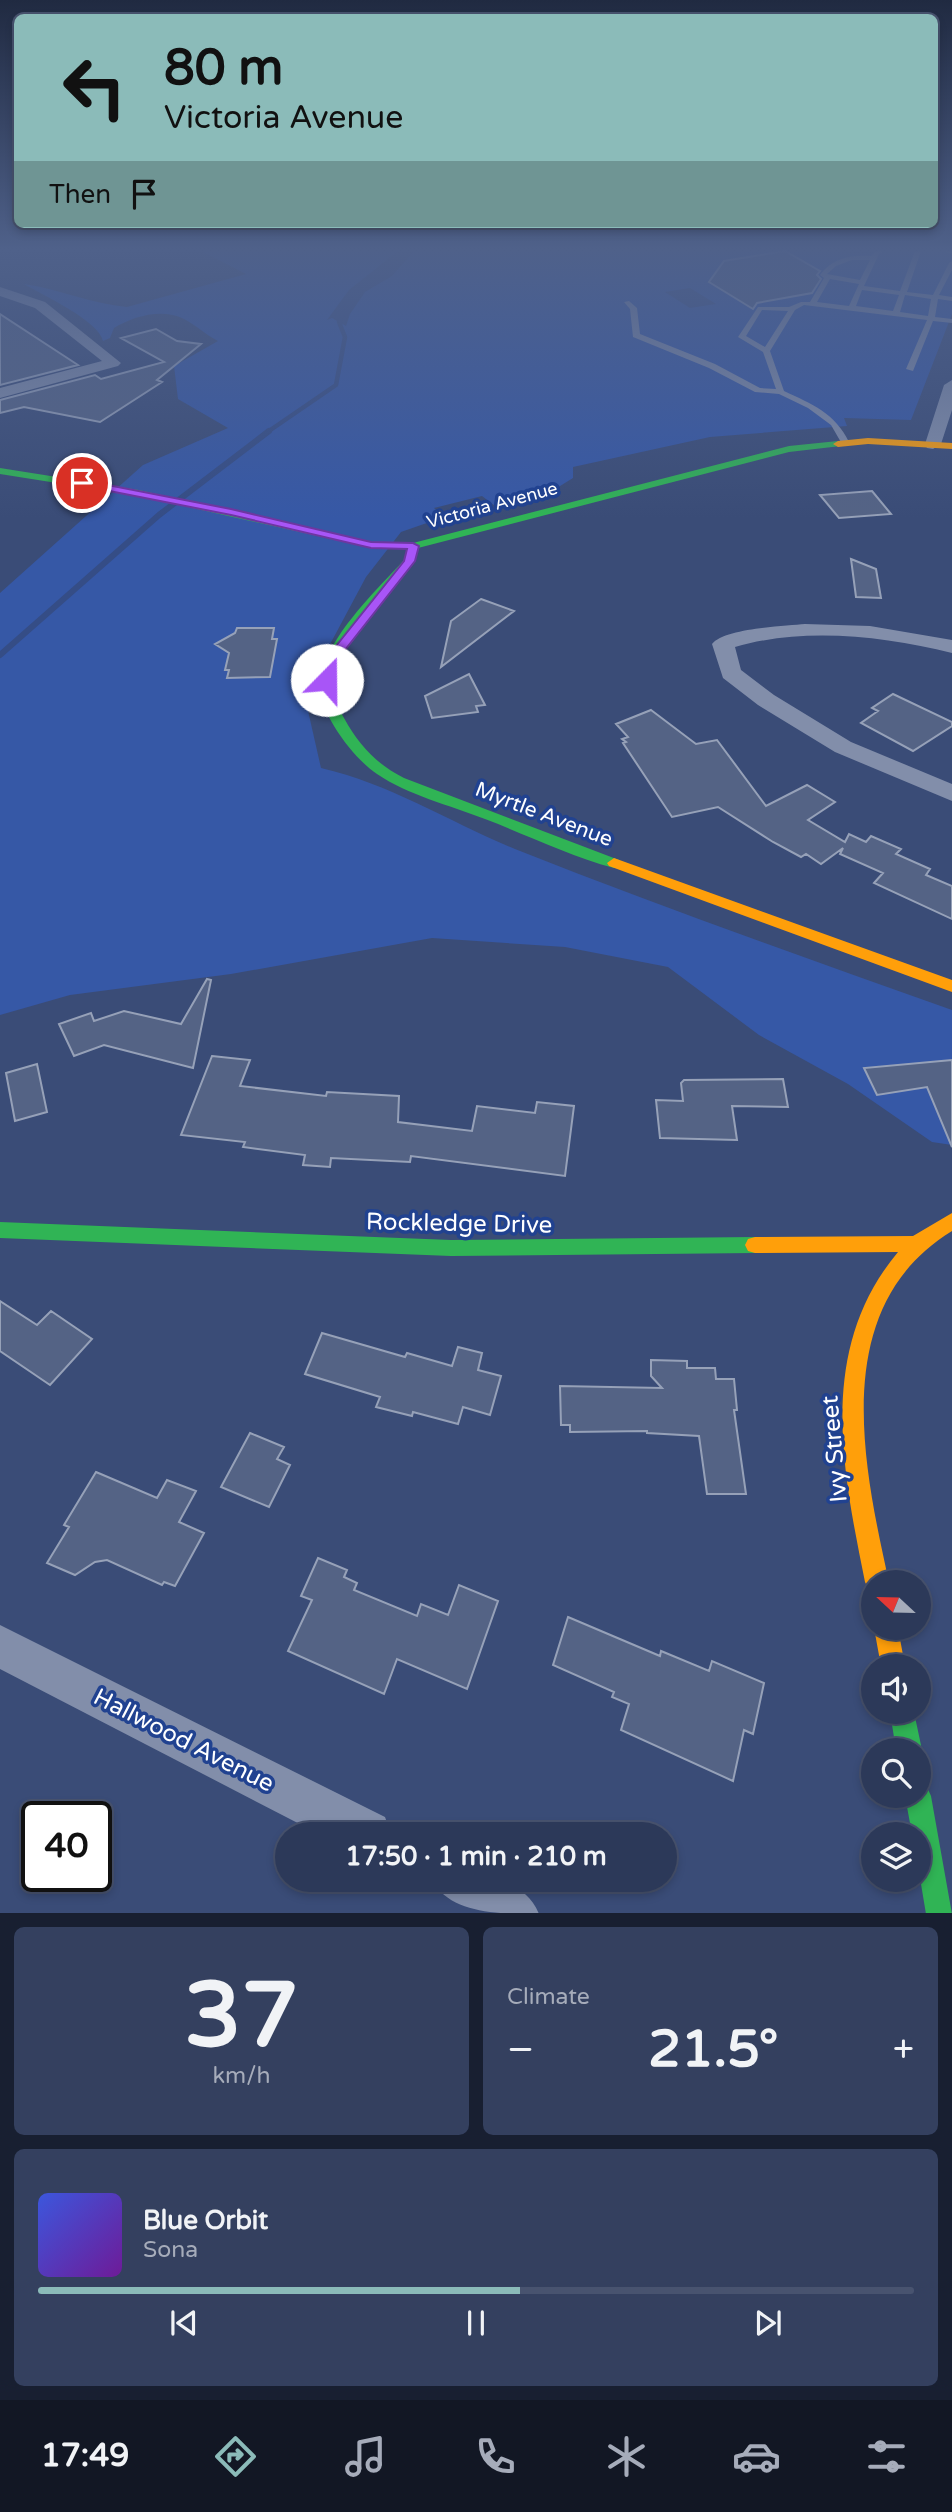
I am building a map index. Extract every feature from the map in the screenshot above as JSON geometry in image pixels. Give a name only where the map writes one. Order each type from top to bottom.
[{"type":"street","points":[[0,393],[113,363],[84,340]]},
{"type":"street","points":[[933,444],[946,423],[952,385]]},
{"type":"street","name":"Victoria Avenue","points":[[0,471],[139,493],[371,545],[413,546],[774,452],[845,442],[952,446]]},
{"type":"street","name":"Myrtle Avenue","points":[[413,546],[409,561],[332,659],[327,680],[328,700],[355,753],[365,763],[413,788],[749,914],[952,986]]},
{"type":"street","points":[[952,647],[881,634],[806,631],[746,635],[723,645],[731,673],[765,700],[843,747],[952,793]]},
{"type":"street","name":"Ivy Street","points":[[875,1570],[857,1484],[850,1428],[850,1376],[862,1326],[879,1291],[917,1244],[952,1221]]},
{"type":"street","name":"Rockledge Drive","points":[[0,1230],[451,1248],[917,1244]]},
{"type":"street","name":"Hallwood Avenue","points":[[0,1646],[345,1822]]},
{"type":"street","points":[[920,1808],[940,1913]]},
{"type":"street","points":[[477,1892],[515,1913]]},
{"type":"lane","points":[[649,340],[712,366],[758,390],[781,392],[805,402],[837,422],[845,442]]},
{"type":"lane","points":[[746,340],[766,351],[781,392]]},
{"type":"lane","points":[[766,351],[773,340]]},
{"type":"lane","points":[[910,369],[922,340]]},
{"type":"shaded area","points":[[942,340],[911,420],[844,418],[847,426],[710,437],[573,467],[573,478],[552,491],[495,506],[482,496],[434,508],[444,517],[401,532],[366,577],[304,693],[321,768],[372,784],[515,849],[569,870],[952,1010],[952,1145],[932,1142],[848,1084],[759,1035],[668,967],[565,947],[432,938],[231,974],[70,995],[0,1015],[0,593],[143,465],[228,428],[178,399],[174,366],[218,341]]},
{"type":"building","points":[[0,340],[40,340],[78,365],[0,385]]},
{"type":"building","points":[[125,340],[176,340],[201,344],[157,380],[162,382],[100,422],[24,407],[0,413],[0,400],[95,375],[101,379],[164,362]]},
{"type":"building","points":[[872,491],[891,514],[839,518],[820,495]]},
{"type":"building","points":[[851,559],[876,569],[881,598],[856,597]]},
{"type":"building","points":[[481,599],[514,611],[441,667],[451,621]]},
{"type":"building","points":[[237,628],[274,628],[272,639],[277,639],[270,677],[227,678],[229,670],[225,670],[229,653],[215,644],[235,633]]},
{"type":"building","points":[[469,674],[485,705],[476,706],[478,712],[432,718],[425,696]]},
{"type":"building","points":[[893,694],[952,722],[952,726],[913,751],[861,723],[878,711],[872,708]]},
{"type":"building","points":[[651,710],[696,744],[717,740],[766,806],[807,785],[835,802],[808,820],[845,842],[849,834],[866,842],[871,836],[901,849],[896,854],[930,869],[926,875],[952,886],[952,919],[874,883],[883,873],[840,854],[843,848],[821,864],[806,854],[801,857],[773,842],[718,807],[672,817],[623,743],[626,742],[622,739],[628,737],[616,724]]},
{"type":"building","points":[[207,979],[211,980],[193,1068],[104,1045],[74,1056],[59,1024],[91,1013],[94,1021],[124,1011],[181,1024]]},
{"type":"building","points":[[212,1056],[250,1060],[240,1086],[326,1096],[327,1092],[399,1096],[398,1122],[472,1131],[477,1106],[535,1113],[537,1102],[574,1106],[565,1176],[411,1156],[410,1162],[331,1158],[330,1167],[303,1165],[305,1155],[243,1147],[245,1142],[181,1135]]},
{"type":"building","points":[[952,1060],[952,1147],[927,1087],[877,1095],[864,1068]]},
{"type":"building","points":[[37,1064],[47,1112],[15,1121],[6,1073]]},
{"type":"building","points":[[783,1079],[788,1107],[732,1106],[737,1140],[660,1138],[656,1100],[683,1101],[681,1083],[684,1080]]},
{"type":"building","points":[[0,1301],[37,1325],[51,1311],[92,1339],[50,1385],[0,1351]]},
{"type":"building","points":[[322,1333],[405,1357],[407,1353],[452,1366],[458,1347],[482,1353],[478,1370],[501,1376],[490,1415],[463,1407],[458,1424],[413,1412],[412,1416],[376,1407],[380,1397],[305,1374]]},
{"type":"building","points":[[651,1360],[687,1361],[687,1368],[715,1368],[716,1379],[734,1379],[737,1410],[734,1410],[746,1494],[707,1494],[699,1436],[647,1431],[570,1432],[570,1425],[561,1425],[560,1386],[662,1388],[651,1376]]},
{"type":"building","points":[[250,1433],[284,1447],[277,1459],[290,1465],[269,1507],[221,1487]]},
{"type":"building","points":[[96,1472],[157,1498],[167,1480],[196,1491],[179,1522],[204,1533],[175,1586],[164,1582],[162,1585],[107,1560],[95,1562],[75,1575],[47,1563],[69,1527],[64,1525]]},
{"type":"building","points":[[318,1558],[347,1570],[344,1577],[357,1583],[354,1590],[417,1616],[421,1604],[448,1615],[459,1585],[498,1601],[467,1689],[397,1659],[384,1694],[288,1651],[312,1600],[301,1596]]},
{"type":"building","points":[[568,1617],[660,1656],[661,1651],[709,1671],[712,1661],[764,1683],[753,1734],[744,1730],[733,1781],[621,1730],[629,1704],[612,1697],[614,1692],[553,1665]]},
{"type":"waterway","points":[[266,433],[336,385],[344,340]]},
{"type":"waterway","points":[[0,655],[159,515],[269,431]]},
{"type":"traffic: fast","points":[[0,471],[139,493],[371,545],[413,546],[789,449],[838,444]]},
{"type":"traffic: fast","points":[[413,546],[409,561],[358,619],[335,654],[329,670],[326,686],[328,697],[347,736],[366,759],[399,781],[614,863]]},
{"type":"traffic: fast","points":[[0,1230],[451,1248],[755,1245]]},
{"type":"traffic: fast","points":[[904,1724],[907,1738]]},
{"type":"traffic: fast","points":[[920,1808],[940,1913]]},
{"type":"traffic: slow","points":[[838,444],[868,441],[952,446]]},
{"type":"traffic: slow","points":[[614,863],[952,986]]},
{"type":"traffic: slow","points":[[874,1570],[854,1449],[852,1405],[856,1361],[867,1320],[886,1281],[916,1245],[952,1221]]},
{"type":"traffic: slow","points":[[755,1245],[917,1244]]},
{"type":"traffic: slow","points":[[888,1640],[891,1654]]},
{"type":"route","points":[[82,483],[257,517],[371,545],[413,546],[409,561],[332,659],[327,680]]}]
